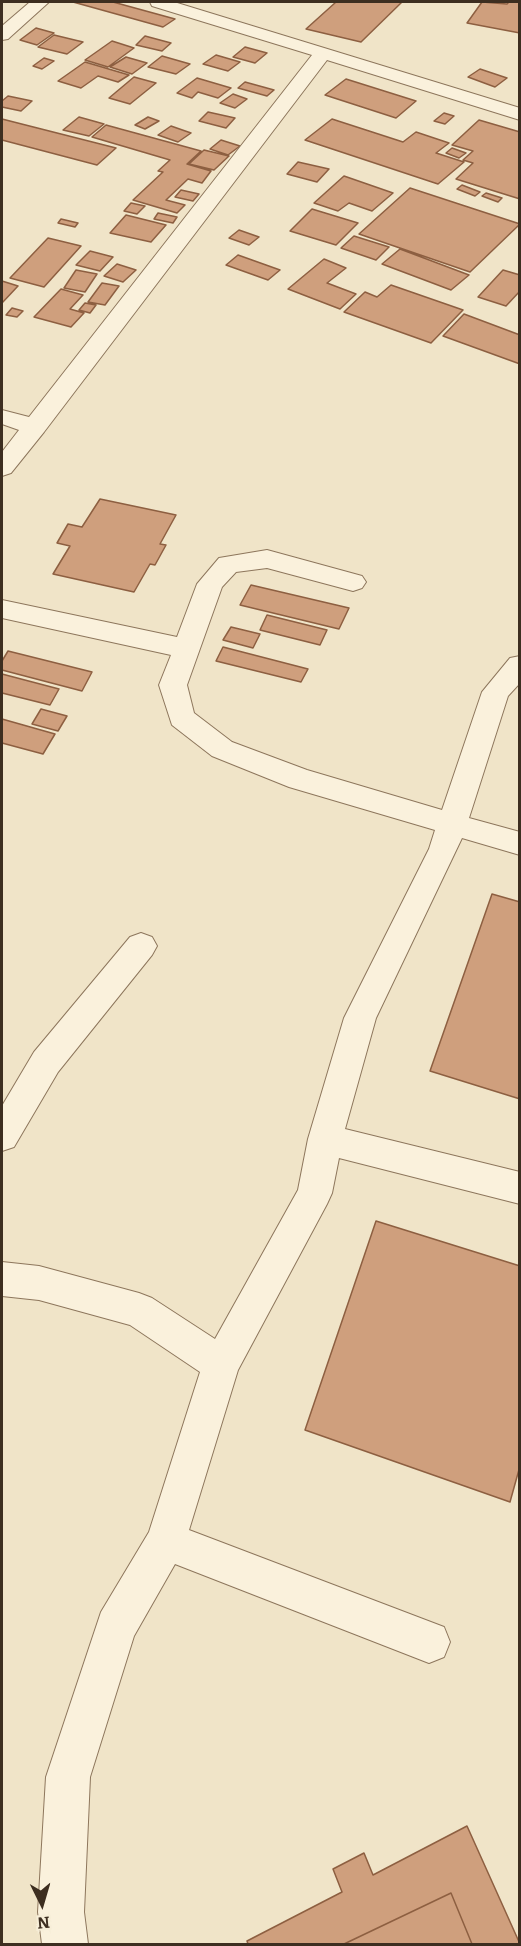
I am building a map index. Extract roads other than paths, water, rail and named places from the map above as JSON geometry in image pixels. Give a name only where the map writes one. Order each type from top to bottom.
[{"type":"street","points":[[2,35],[40,2]]},
{"type":"street","points":[[158,2],[519,114]]},
{"type":"street","points":[[2,468],[324,52]]},
{"type":"street","points":[[2,417],[36,427]]},
{"type":"street","points":[[353,582],[267,560],[228,564],[210,584],[173,685],[182,718],[222,749],[299,779],[519,844]]},
{"type":"street","points":[[2,609],[187,649]]},
{"type":"street","points":[[65,1944],[61,1912],[68,1777],[116,1627],[166,1541],[221,1364],[315,1193],[326,1140],[360,1018],[444,849],[496,692],[519,664]]},
{"type":"street","points":[[2,1136],[46,1062],[141,946]]},
{"type":"street","points":[[326,1140],[519,1188]]},
{"type":"street","points":[[2,1280],[39,1283],[139,1310],[221,1364]]},
{"type":"street","points":[[166,1541],[429,1642]]}]
